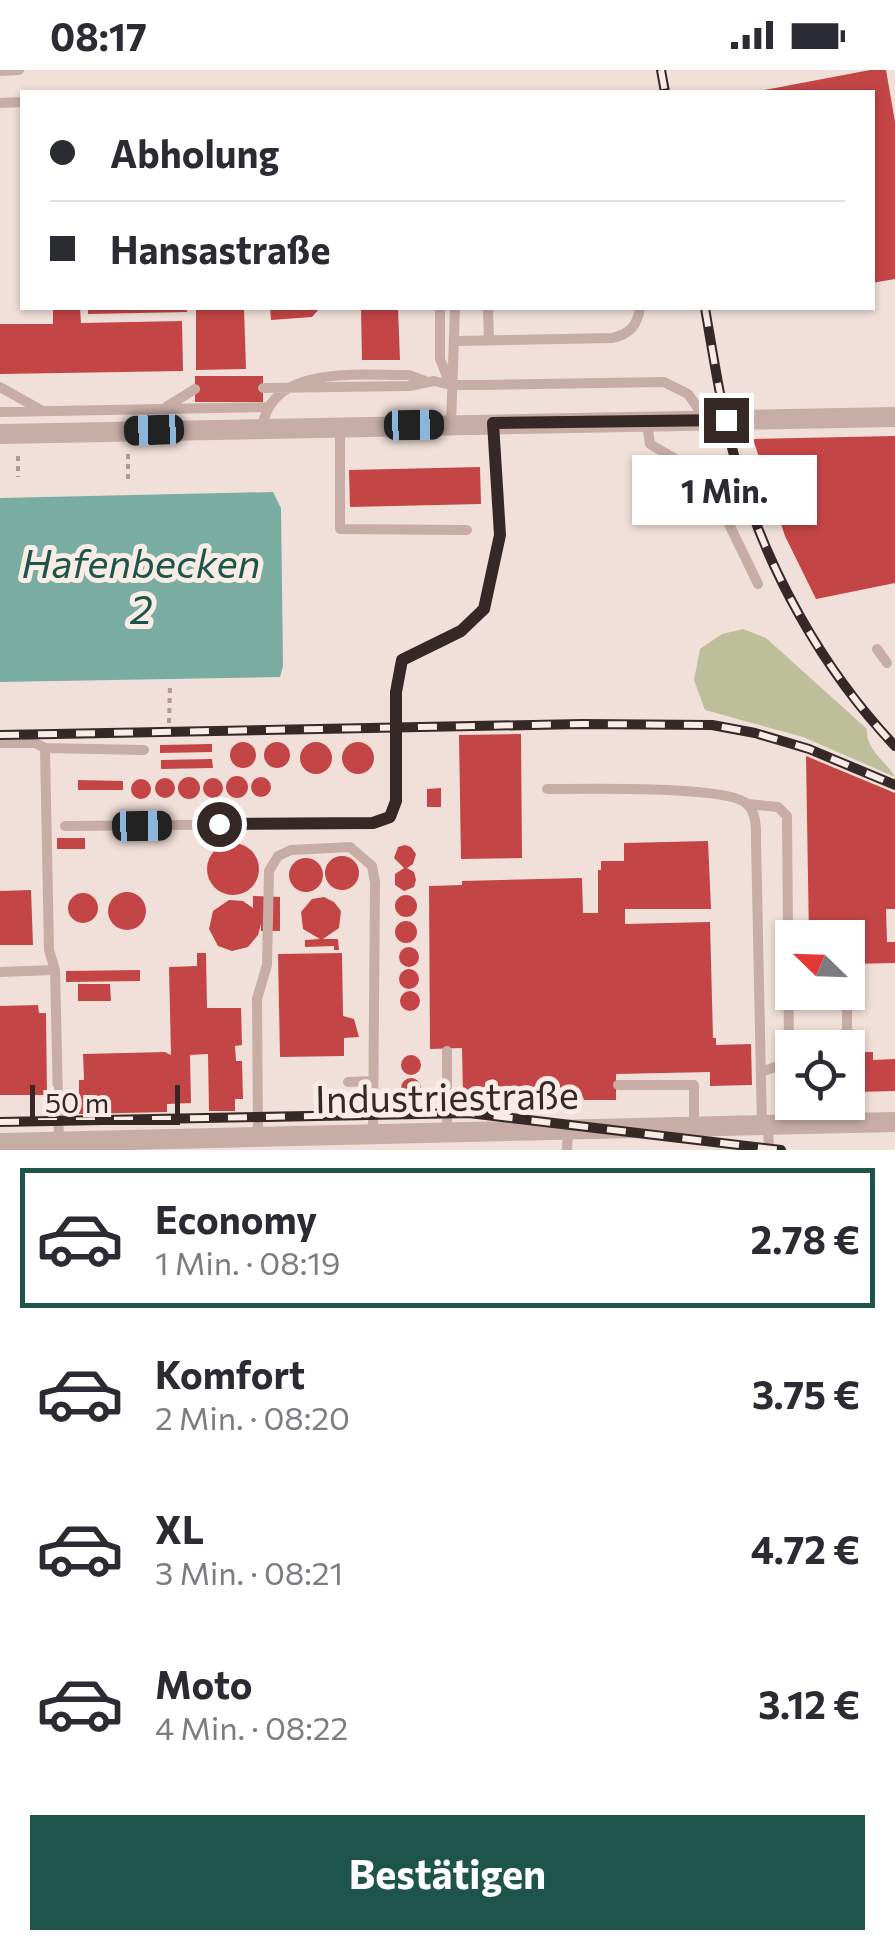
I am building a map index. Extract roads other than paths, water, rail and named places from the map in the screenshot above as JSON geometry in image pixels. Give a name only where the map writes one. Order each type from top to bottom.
[{"type":"street","points":[[0,434],[265,417],[340,427],[895,417]]},
{"type":"street","name":"Industriestraße","points":[[865,1116],[895,1122]]},
{"type":"street","name":"Industriestraße","points":[[6,1145],[141,1145],[258,1137],[288,1143],[373,1135],[447,1134],[567,1140],[803,1120]]},
{"type":"lane","points":[[0,70],[19,70]]},
{"type":"lane","points":[[440,310],[440,359],[450,384]]},
{"type":"lane","points":[[452,424],[450,384],[456,341],[455,310]]},
{"type":"lane","points":[[488,310],[489,340]]},
{"type":"lane","points":[[456,341],[612,338],[627,334],[638,321],[640,310]]},
{"type":"lane","points":[[0,412],[164,409],[265,417],[288,388],[303,378],[408,375],[450,384],[664,382],[688,394],[707,420]]},
{"type":"lane","points":[[0,386],[42,411]]},
{"type":"lane","points":[[263,388],[288,388]]},
{"type":"lane","points":[[164,409],[194,389]]},
{"type":"lane","points":[[647,422],[650,444],[698,473],[727,520],[758,584]]},
{"type":"lane","points":[[65,826],[373,823],[390,817],[396,801],[396,692],[402,660],[461,631],[484,609],[500,535],[493,423]]},
{"type":"lane","points":[[340,427],[340,529],[466,530]]},
{"type":"lane","points":[[877,650],[887,663]]},
{"type":"lane","points":[[0,743],[144,750]]},
{"type":"lane","points":[[45,748],[49,950],[55,970],[59,1142]]},
{"type":"lane","points":[[548,789],[701,792],[778,807],[787,816],[789,1052],[778,1066],[761,1072]]},
{"type":"lane","points":[[747,804],[755,818],[761,1072],[769,1150]]},
{"type":"lane","points":[[258,1137],[257,999],[267,965],[269,871],[284,852],[350,846],[372,866],[375,882],[373,1135]]},
{"type":"lane","points":[[0,972],[55,970]]},
{"type":"lane","points":[[447,1051],[447,1134]]},
{"type":"lane","points":[[348,1082],[372,1081]]},
{"type":"lane","points":[[618,1085],[694,1085],[694,1128]]},
{"type":"water","name":"Hafenbecken 2","points":[[273,492],[281,508],[280,677],[0,682],[0,498]]},
{"type":"railway","points":[[661,70],[665,90]]},
{"type":"railway","points":[[705,310],[732,446],[749,504],[780,579],[844,684],[895,746]]},
{"type":"railway","points":[[0,735],[712,725],[809,749],[895,785]]},
{"type":"railway","points":[[0,1122],[469,1113],[781,1150]]}]
